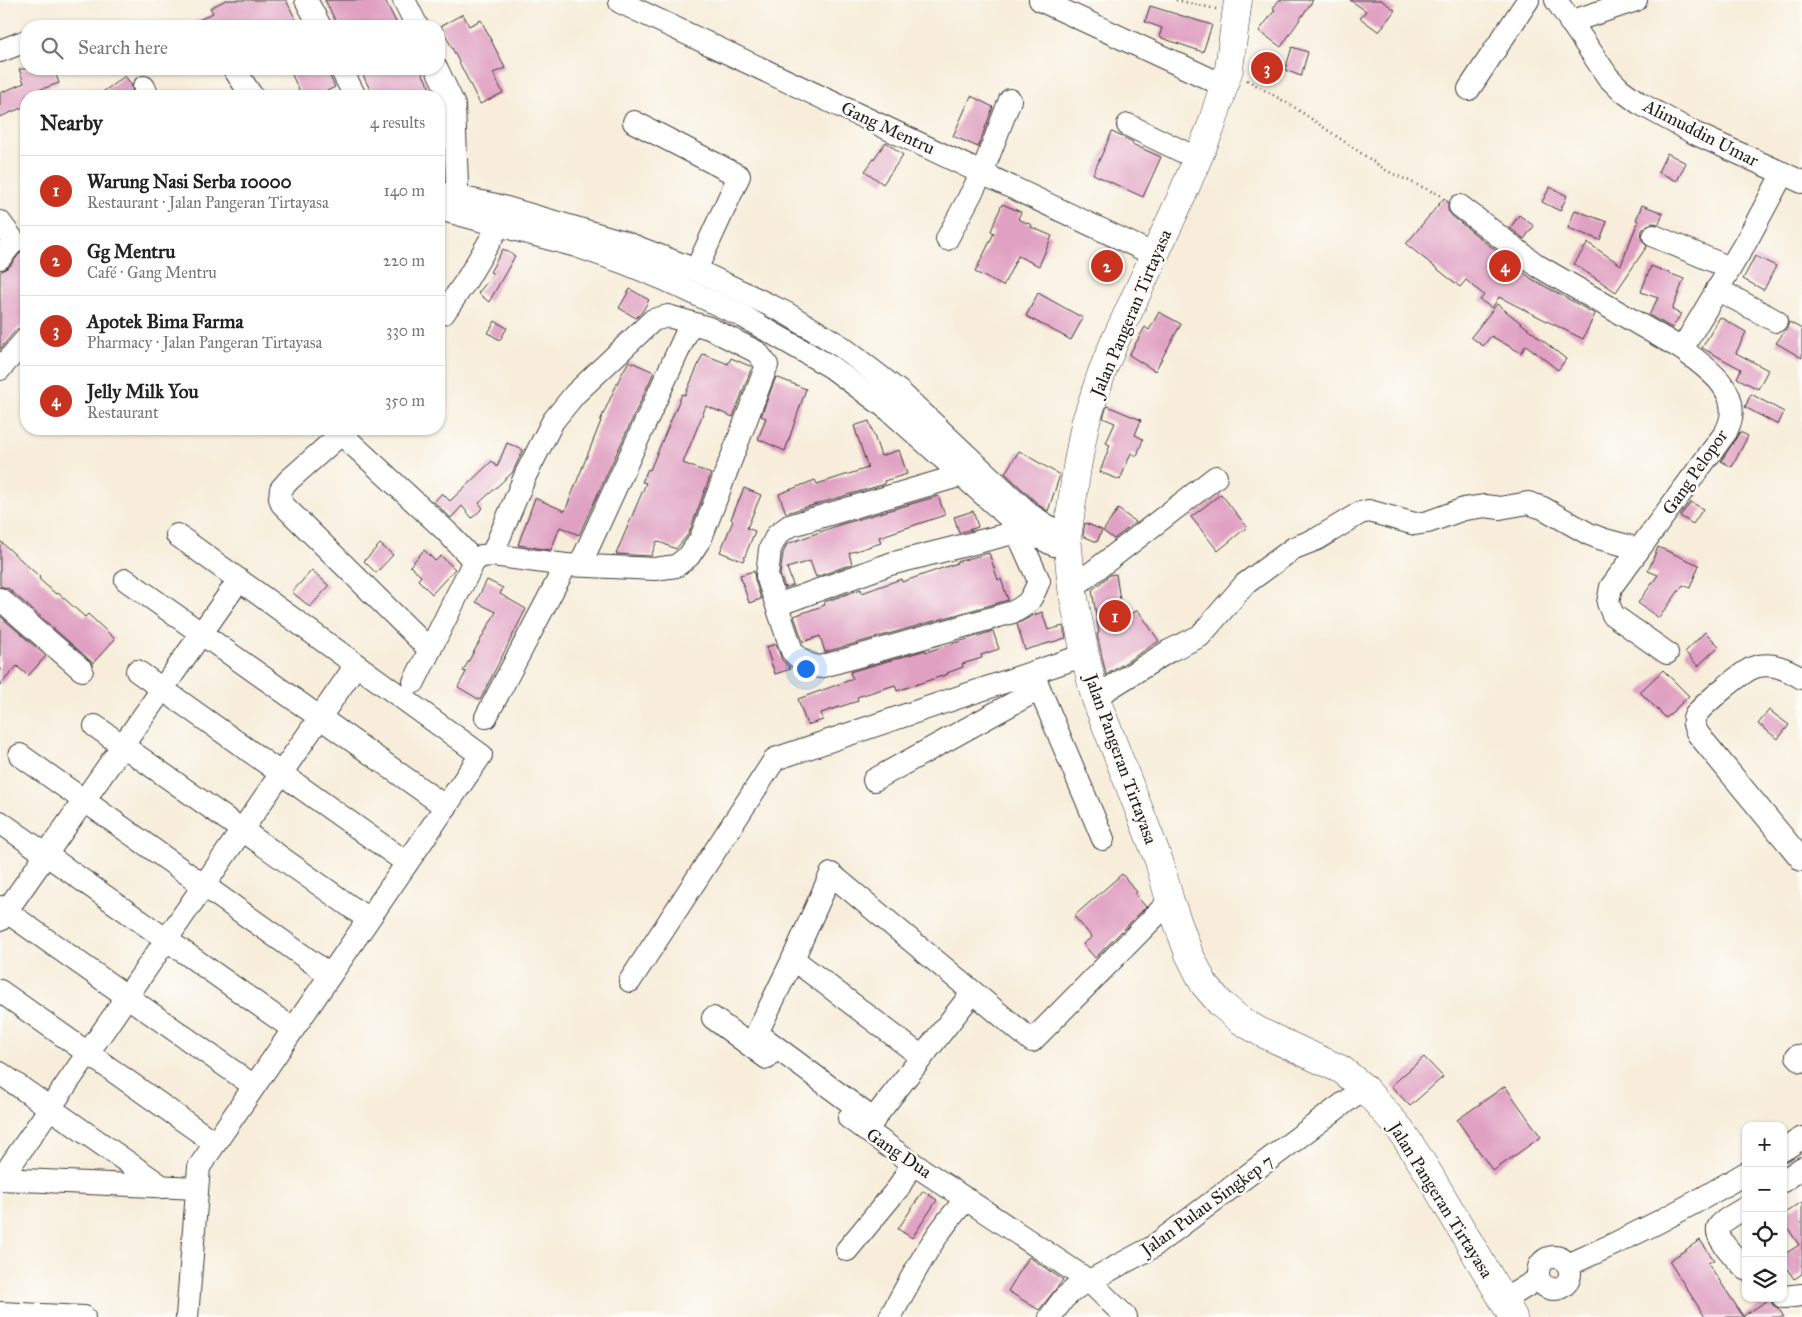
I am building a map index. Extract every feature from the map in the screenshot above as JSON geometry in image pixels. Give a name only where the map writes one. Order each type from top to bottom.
[{"type":"main road","name":"Jalan Pangeran Tirtayasa","points":[[1227,4],[1227,77],[1198,159],[1102,372],[1085,424],[1077,467],[1068,545],[1072,588],[1085,655],[1095,698],[1159,862],[1170,901],[1189,954],[1204,984],[1221,1004],[1240,1020],[1262,1033],[1342,1070],[1364,1088],[1400,1130],[1426,1169],[1508,1308]]},
{"type":"street","points":[[306,0],[317,20]]},
{"type":"street","points":[[404,0],[414,20]]},
{"type":"street","points":[[1040,0],[1227,77]]},
{"type":"street","points":[[1469,89],[1528,0]]},
{"type":"street","name":"Alimuddin Umar","points":[[1556,0],[1608,77],[1620,89],[1639,103],[1694,134],[1792,178]]},
{"type":"street","points":[[1570,22],[1636,0]]},
{"type":"street","name":"Gang Mentru","points":[[620,2],[1155,255]]},
{"type":"street","points":[[0,51],[20,43]]},
{"type":"street","points":[[238,75],[248,90]]},
{"type":"street","points":[[345,75],[352,90]]},
{"type":"street","points":[[440,75],[454,104],[448,203],[621,242],[696,270],[768,303],[842,347],[891,385],[969,470],[1024,526],[1068,545]]},
{"type":"street","points":[[947,239],[982,173],[1010,100]]},
{"type":"street","points":[[634,122],[739,176],[696,270]]},
{"type":"street","points":[[1128,125],[1198,159]]},
{"type":"street","points":[[1682,349],[1747,240],[1792,178]]},
{"type":"street","name":"Gang Pelopor","points":[[1460,206],[1538,266],[1682,349],[1724,385],[1732,402],[1731,418],[1726,432],[1611,587],[1608,603],[1613,615],[1667,653]]},
{"type":"street","points":[[496,214],[666,280],[757,324],[831,368],[969,470]]},
{"type":"street","points":[[445,312],[494,234],[496,214]]},
{"type":"street","points":[[0,222],[14,240],[0,258]]},
{"type":"street","points":[[1654,236],[1730,268]]},
{"type":"street","points":[[486,717],[573,565],[700,325],[718,305],[727,284]]},
{"type":"street","points":[[1717,289],[1776,321]]},
{"type":"street","points":[[757,324],[768,303]]},
{"type":"street","points":[[343,435],[446,531],[483,558],[655,569],[676,566],[689,556],[701,538],[767,365],[758,352],[700,325],[668,316],[653,320],[574,394],[553,421],[483,558],[430,650],[414,682]]},
{"type":"street","points":[[0,369],[20,346]]},
{"type":"street","points":[[878,403],[891,385]]},
{"type":"street","points":[[335,435],[281,489],[280,498],[282,504],[430,650]]},
{"type":"street","points":[[969,470],[789,526],[778,534],[770,549],[767,576],[792,651],[809,665],[820,667],[1012,612],[1026,605],[1034,595],[1039,581],[1024,526]]},
{"type":"street","points":[[1072,588],[1216,477]]},
{"type":"street","points":[[1095,698],[1169,650],[1200,636],[1245,584],[1294,548],[1317,539],[1360,512],[1369,511],[1415,524],[1428,522],[1464,509],[1485,506],[1500,508],[1528,503],[1543,508],[1602,540],[1628,546],[1637,552]]},
{"type":"street","points":[[777,605],[890,564],[1024,526]]},
{"type":"street","points":[[177,535],[481,755],[199,1167],[187,1317]]},
{"type":"street","points":[[126,580],[446,806]]},
{"type":"street","points":[[239,580],[84,801],[2,913],[127,996],[254,1086]]},
{"type":"street","points":[[0,599],[82,670]]},
{"type":"street","points":[[874,780],[1036,681],[1085,655]]},
{"type":"street","points":[[0,1179],[356,665]]},
{"type":"street","points":[[1802,678],[1776,666],[1754,667],[1725,687],[1695,716],[1694,725],[1698,734],[1802,860]]},
{"type":"street","points":[[137,671],[407,863]]},
{"type":"street","points":[[1036,681],[1103,839]]},
{"type":"street","points":[[630,981],[775,759],[1036,681]]},
{"type":"street","points":[[95,726],[368,919]]},
{"type":"street","points":[[20,755],[330,975]]},
{"type":"street","points":[[0,822],[293,1029]]},
{"type":"street","points":[[973,992],[870,1125],[757,1033],[831,874],[1032,1041],[1170,901]]},
{"type":"street","points":[[793,959],[922,1057]]},
{"type":"street","points":[[0,991],[215,1143]]},
{"type":"street","name":"Gang Dua","points":[[714,1018],[870,1125],[912,1163],[1089,1281],[1126,1317]]},
{"type":"street","points":[[0,1073],[163,1187]]},
{"type":"street","name":"Jalan Pulau Singkep 7","points":[[1050,1317],[1064,1298],[1076,1288],[1151,1248],[1364,1088]]},
{"type":"street","points":[[1787,1147],[1802,1138]]},
{"type":"street","points":[[847,1250],[899,1187],[912,1163]]},
{"type":"street","points":[[1787,1179],[1802,1168]]},
{"type":"street","points":[[1508,1308],[1538,1279],[1549,1288],[1561,1287],[1569,1278],[1570,1271],[1568,1265],[1642,1231],[1698,1202],[1742,1175]]},
{"type":"street","points":[[0,1179],[197,1188]]},
{"type":"street","points":[[890,1317],[915,1269],[930,1246],[946,1223],[967,1200]]},
{"type":"street","points":[[1742,1211],[1719,1226],[1717,1231],[1720,1239],[1742,1264]]},
{"type":"street","points":[[1787,1297],[1802,1295]]},
{"type":"street","points":[[0,1313],[84,1317]]},
{"type":"path","points":[[1176,0],[1227,4]]},
{"type":"path","points":[[1227,77],[1294,107],[1387,171],[1460,206]]},
{"type":"building","points":[[226,0],[286,0],[296,20],[199,20],[213,13],[210,8]]},
{"type":"building","points":[[325,0],[385,0],[395,20],[335,20]]},
{"type":"building","points":[[1279,0],[1313,0],[1281,47],[1259,31],[1275,10],[1273,8]]},
{"type":"building","points":[[1350,0],[1381,0],[1395,10],[1379,32],[1360,18],[1366,11]]},
{"type":"building","points":[[1150,6],[1212,25],[1203,52],[1159,37],[1162,28],[1145,22]]},
{"type":"building","points":[[463,14],[469,26],[481,20],[505,68],[493,73],[503,93],[480,104],[445,34],[445,24]]},
{"type":"building","points":[[1292,47],[1308,52],[1301,76],[1285,70]]},
{"type":"building","points":[[21,75],[56,75],[59,83],[39,90],[20,90],[20,109],[0,117],[0,93],[24,83]]},
{"type":"building","points":[[292,75],[329,75],[335,87],[329,90],[299,90]]},
{"type":"building","points":[[363,75],[423,75],[431,90],[370,90]]},
{"type":"building","points":[[125,76],[131,84],[132,90],[105,90]]},
{"type":"building","points":[[971,96],[993,107],[978,147],[953,136]]},
{"type":"building","points":[[1112,132],[1133,142],[1132,144],[1161,157],[1143,197],[1093,174]]},
{"type":"building","points":[[886,142],[903,155],[883,184],[865,171]]},
{"type":"building","points":[[1667,153],[1686,163],[1677,181],[1658,172]]},
{"type":"building","points":[[1550,187],[1567,196],[1560,211],[1542,202]]},
{"type":"building","points":[[1444,198],[1448,202],[1448,211],[1452,216],[1532,279],[1595,314],[1583,339],[1499,297],[1492,308],[1480,300],[1484,295],[1466,280],[1460,287],[1406,244]]},
{"type":"building","points":[[1002,204],[1021,212],[1018,219],[1052,236],[1039,266],[1018,256],[1003,286],[975,272],[994,233],[991,231]]},
{"type":"building","points":[[1642,205],[1663,213],[1659,224],[1652,223],[1642,230],[1641,238],[1647,246],[1616,292],[1574,264],[1588,243],[1621,265],[1638,221],[1636,220]]},
{"type":"building","points":[[1575,210],[1607,222],[1600,240],[1568,228]]},
{"type":"building","points":[[1519,215],[1534,226],[1524,239],[1510,228]]},
{"type":"building","points":[[503,249],[515,256],[489,302],[478,293],[494,274],[490,272]]},
{"type":"building","points":[[20,253],[20,328],[0,349],[0,272],[10,266]]},
{"type":"building","points":[[1755,256],[1776,266],[1764,290],[1743,279]]},
{"type":"building","points":[[1651,266],[1684,279],[1672,310],[1681,314],[1672,328],[1649,315],[1658,298],[1641,292]]},
{"type":"building","points":[[630,289],[649,300],[636,318],[619,308]]},
{"type":"building","points":[[1038,293],[1083,318],[1071,340],[1026,316]]},
{"type":"building","points":[[1497,304],[1566,359],[1558,370],[1526,345],[1521,353],[1491,336],[1483,346],[1471,337]]},
{"type":"building","points":[[1159,312],[1181,324],[1155,371],[1129,355],[1145,327],[1149,330]]},
{"type":"building","points":[[1720,317],[1746,332],[1736,353],[1768,370],[1758,389],[1737,378],[1741,369],[1702,348]]},
{"type":"building","points":[[495,321],[507,328],[500,340],[488,333]]},
{"type":"building","points":[[1789,322],[1802,329],[1802,358],[1776,343]]},
{"type":"building","points":[[703,354],[728,364],[731,358],[752,367],[733,417],[706,406],[683,463],[711,474],[689,533],[676,549],[657,541],[651,556],[616,554],[646,483],[642,482],[648,469],[650,470],[682,394],[685,395]]},
{"type":"building","points":[[629,361],[654,372],[579,535],[560,527],[551,550],[518,545],[535,498],[565,511],[600,421]]},
{"type":"building","points":[[776,377],[806,389],[785,451],[758,439],[766,418],[761,416]]},
{"type":"building","points":[[1751,394],[1784,412],[1778,425],[1745,407]]},
{"type":"building","points":[[1107,406],[1141,420],[1135,435],[1143,439],[1137,456],[1131,453],[1120,480],[1100,472],[1110,445],[1106,443],[1115,423],[1103,418]]},
{"type":"building","points":[[869,421],[881,456],[899,450],[907,474],[884,481],[885,484],[786,513],[779,494],[815,480],[817,484],[868,468],[854,426]]},
{"type":"building","points":[[1740,432],[1748,436],[1732,467],[1721,461]]},
{"type":"building","points":[[507,443],[523,450],[512,473],[479,503],[483,508],[472,518],[462,506],[451,518],[434,502],[442,493],[450,501],[492,461],[497,467]]},
{"type":"building","points":[[1019,451],[1060,475],[1048,511],[1040,506],[1005,473]]},
{"type":"building","points":[[744,488],[761,495],[747,528],[755,531],[743,561],[720,552]]},
{"type":"building","points":[[1221,494],[1247,527],[1218,551],[1191,517]]},
{"type":"building","points":[[938,496],[945,515],[879,537],[881,543],[849,553],[852,564],[816,577],[810,561],[787,568],[793,585],[785,588],[780,575],[783,553],[787,544],[839,525]]},
{"type":"building","points":[[1691,502],[1703,509],[1693,524],[1680,516]]},
{"type":"building","points":[[1118,509],[1136,522],[1114,539],[1103,531]]},
{"type":"building","points":[[973,511],[978,527],[959,533],[954,517]]},
{"type":"building","points":[[1085,523],[1102,530],[1097,542],[1083,536]]},
{"type":"building","points":[[0,541],[56,594],[58,593],[85,617],[88,614],[115,639],[93,663],[9,589],[0,586]]},
{"type":"building","points":[[380,544],[393,555],[376,573],[364,561]]},
{"type":"building","points":[[1658,547],[1699,565],[1690,588],[1683,585],[1659,618],[1638,603],[1658,575],[1648,571]]},
{"type":"building","points":[[424,550],[435,561],[441,556],[455,569],[432,594],[418,580],[421,576],[410,566]]},
{"type":"building","points":[[989,553],[998,580],[1001,579],[1008,600],[825,652],[820,636],[803,642],[794,616],[825,605],[824,602],[861,589],[862,593],[901,579],[902,582],[956,562]]},
{"type":"building","points":[[312,570],[329,586],[310,607],[292,592]]},
{"type":"building","points":[[754,571],[761,599],[749,603],[740,575]]},
{"type":"building","points":[[1116,574],[1123,619],[1138,610],[1159,641],[1106,675],[1097,634],[1099,633],[1092,590],[1110,575]]},
{"type":"building","points":[[487,580],[503,588],[500,594],[526,609],[480,700],[458,687],[466,672],[463,671],[496,612],[476,602]]},
{"type":"building","points":[[1042,612],[1048,630],[1063,626],[1066,638],[1025,650],[1017,624]]},
{"type":"building","points":[[0,616],[46,656],[28,676],[17,666],[0,685]]},
{"type":"building","points":[[993,631],[999,649],[981,655],[982,658],[962,664],[963,667],[948,674],[897,691],[895,685],[857,697],[858,701],[821,713],[823,720],[807,725],[798,699],[853,679],[850,672],[926,650],[926,652]]},
{"type":"building","points":[[1705,632],[1719,646],[1698,666],[1685,652]]},
{"type":"building","points":[[776,644],[782,660],[791,669],[775,674],[766,647]]},
{"type":"building","points":[[1663,670],[1689,696],[1666,718],[1640,692]]},
{"type":"building","points":[[1769,710],[1789,725],[1778,739],[1758,724]]},
{"type":"building","points":[[1122,874],[1137,892],[1135,894],[1146,907],[1095,958],[1083,944],[1092,937],[1074,916]]},
{"type":"building","points":[[1424,1057],[1443,1077],[1410,1106],[1391,1086]]},
{"type":"building","points":[[1505,1086],[1541,1137],[1493,1171],[1457,1120]]},
{"type":"building","points":[[923,1191],[937,1200],[912,1238],[898,1229]]},
{"type":"building","points":[[1802,1202],[1802,1274],[1794,1279],[1787,1269],[1787,1252],[1799,1245],[1787,1227],[1787,1211]]},
{"type":"building","points":[[1700,1240],[1714,1260],[1708,1263],[1743,1316],[1765,1302],[1772,1302],[1784,1317],[1705,1317],[1669,1261]]},
{"type":"building","points":[[1029,1257],[1063,1280],[1039,1310],[1008,1291]]},
{"type":"place","name":"Apotek Bima Farma","points":[[1267,68]]},
{"type":"place","name":"Gg Mentru","points":[[1107,266]]},
{"type":"place","name":"Jelly Milk You","points":[[1505,266]]},
{"type":"place","name":"Warung Nasi Serba 10000","points":[[1115,616]]}]
